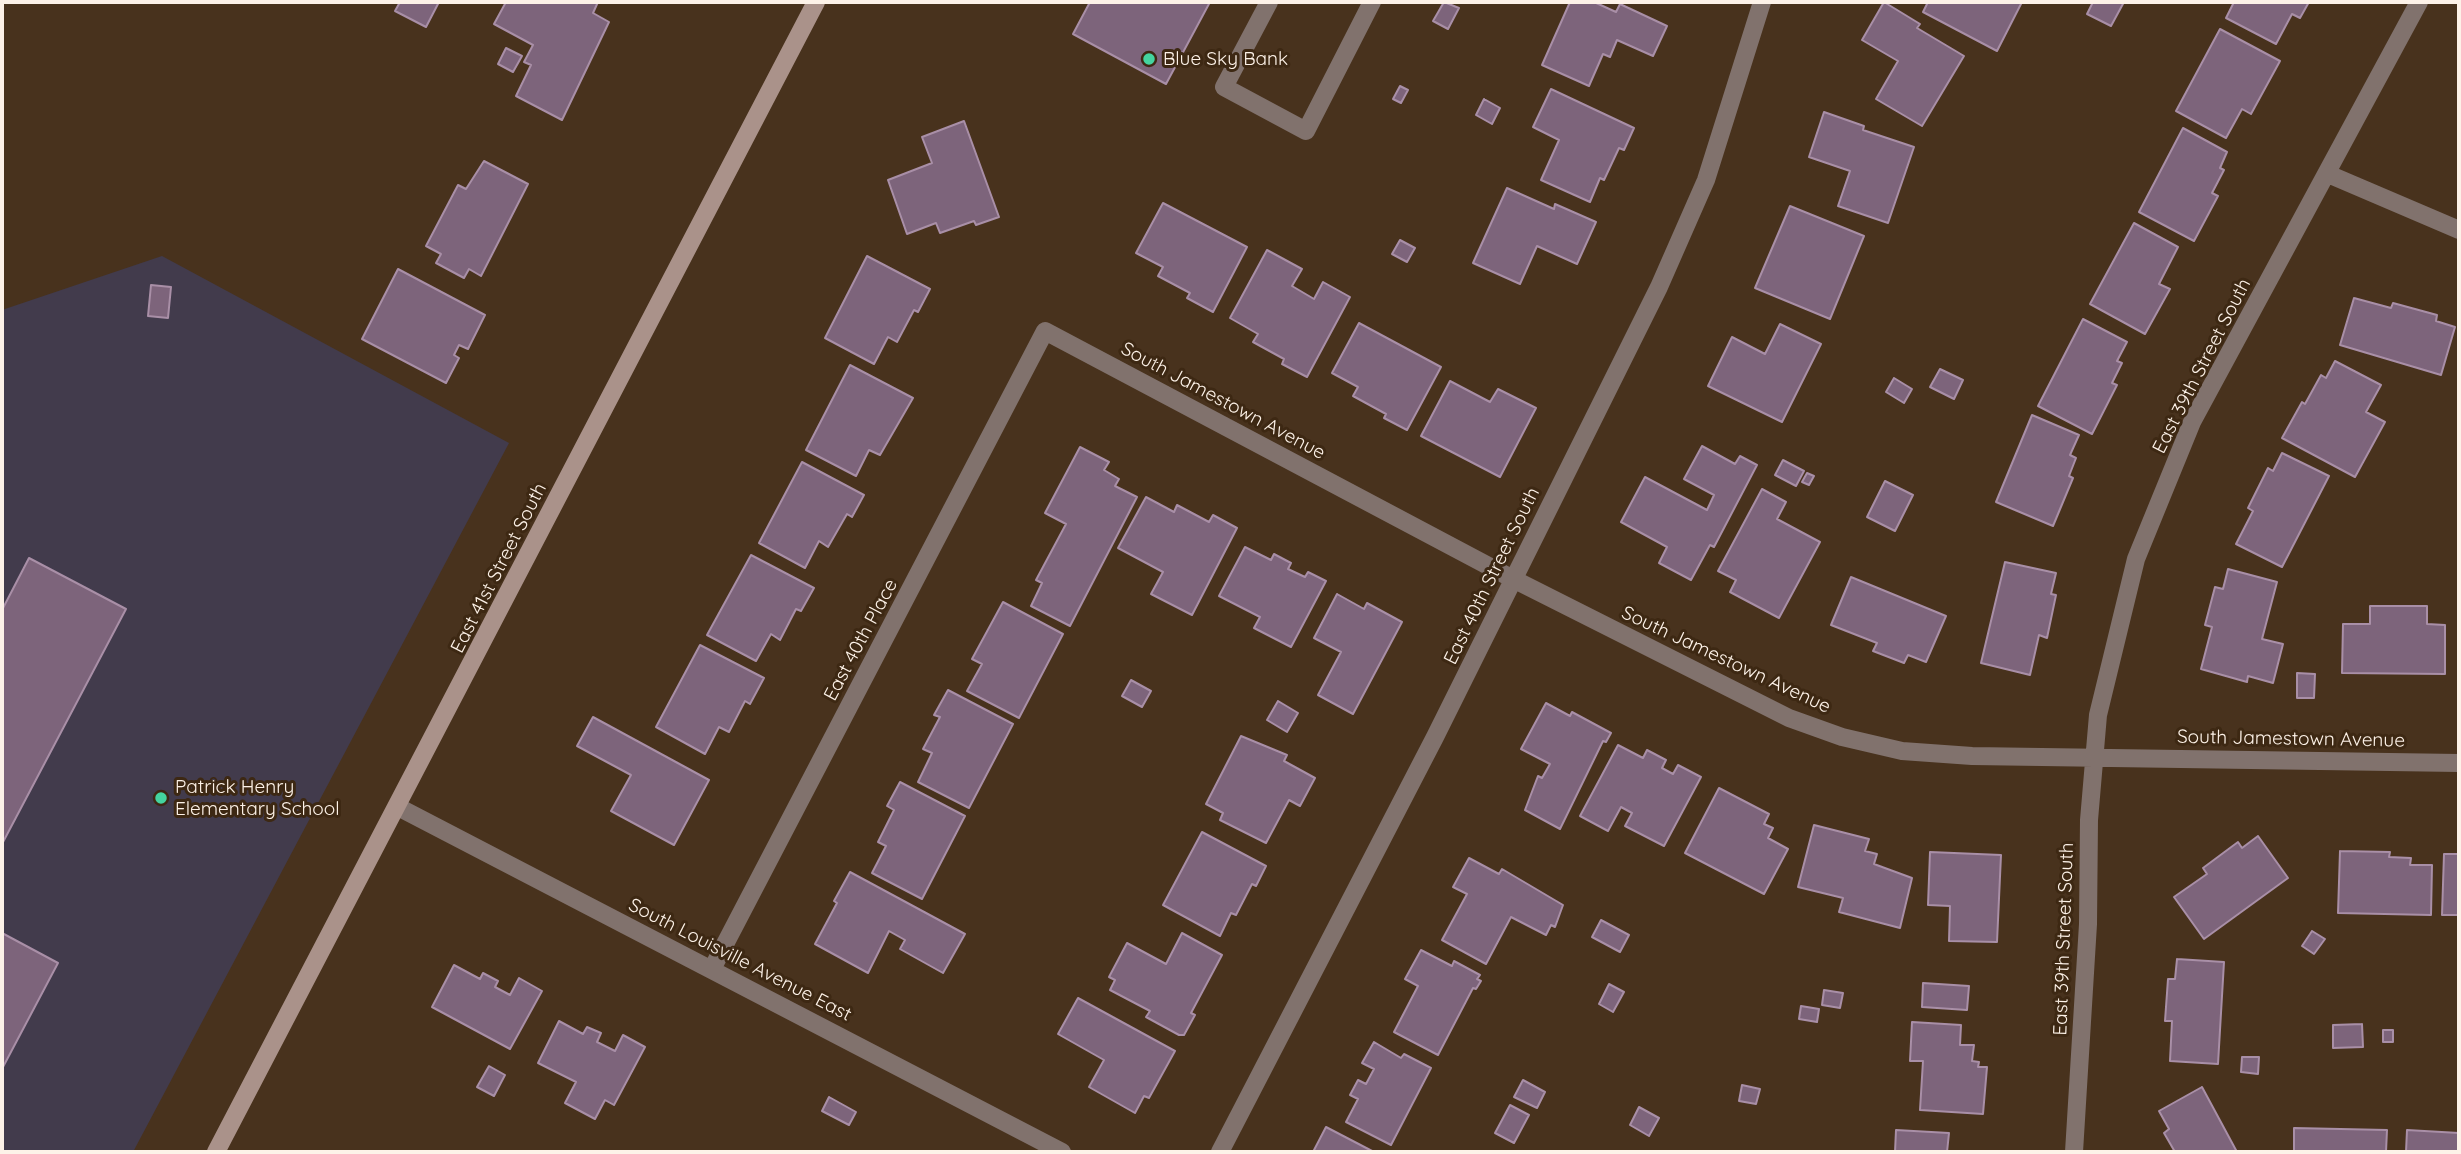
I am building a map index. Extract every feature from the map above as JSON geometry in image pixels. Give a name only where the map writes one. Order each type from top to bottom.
[{"type":"main road","name":"East 41st Street South","points":[[216,1152],[816,2]]},
{"type":"street","points":[[1269,2],[1224,88],[1306,131],[1372,2]]},
{"type":"street","name":"East 40th Street South","points":[[1220,1152],[1659,287],[1706,180],[1762,2]]},
{"type":"street","name":"East 39th Street South","points":[[2074,1152],[2098,715],[2136,559],[2192,422],[2419,2]]},
{"type":"street","points":[[2328,174],[2459,230]]},
{"type":"street","name":"South Jamestown Avenue","points":[[1045,331],[1513,579],[1789,718],[1842,737],[1913,752],[1972,756],[2459,763]]},
{"type":"street","name":"East 40th Place","points":[[712,969],[1045,331]]},
{"type":"street","name":"South Louisville Avenue East","points":[[398,807],[1060,1152]]},
{"type":"shaded area","name":"Patrick Henry Elementary School","points":[[162,256],[509,443],[133,1152],[2,1152],[2,310]]},
{"type":"building","points":[[400,2],[439,2],[426,27],[395,11]]},
{"type":"building","points":[[506,2],[598,2],[593,13],[609,22],[562,120],[516,96],[531,65],[524,62],[533,45],[494,24]]},
{"type":"building","name":"Blue Sky Bank","points":[[1090,2],[1210,2],[1166,84],[1073,34]]},
{"type":"building","points":[[1444,2],[1459,8],[1448,29],[1433,21]]},
{"type":"building","points":[[1570,2],[1594,2],[1616,12],[1620,4],[1667,26],[1653,56],[1617,40],[1610,57],[1603,54],[1589,86],[1542,65]]},
{"type":"building","points":[[1884,2],[1920,24],[1917,28],[1964,56],[1922,126],[1876,99],[1898,61],[1862,40]]},
{"type":"building","points":[[1928,2],[2022,2],[1997,51],[1923,12]]},
{"type":"building","points":[[2093,2],[2124,2],[2111,26],[2087,14]]},
{"type":"building","points":[[2234,2],[2309,2],[2300,18],[2292,14],[2276,44],[2226,18]]},
{"type":"building","points":[[2220,29],[2280,61],[2251,114],[2242,109],[2226,138],[2176,111]]},
{"type":"building","points":[[506,48],[522,56],[513,72],[498,64]]},
{"type":"building","points":[[1400,86],[1408,90],[1401,103],[1393,99]]},
{"type":"building","points":[[1551,89],[1634,128],[1624,150],[1619,148],[1604,180],[1600,178],[1590,202],[1541,180],[1559,140],[1533,127]]},
{"type":"building","points":[[1484,99],[1500,108],[1492,124],[1476,115]]},
{"type":"building","points":[[1824,112],[1864,126],[1863,130],[1914,147],[1888,223],[1838,206],[1850,171],[1809,157]]},
{"type":"building","points":[[964,121],[999,217],[976,225],[974,221],[940,233],[936,223],[907,234],[888,180],[932,163],[922,137]]},
{"type":"building","points":[[2183,128],[2227,152],[2220,168],[2224,170],[2212,193],[2218,196],[2194,241],[2139,212]]},
{"type":"building","points":[[484,161],[528,184],[481,276],[469,269],[464,278],[436,263],[441,254],[426,246],[458,185],[466,189]]},
{"type":"building","points":[[1507,188],[1554,209],[1555,204],[1596,222],[1577,264],[1537,246],[1520,284],[1473,263]]},
{"type":"building","points":[[1163,203],[1247,247],[1213,312],[1187,298],[1190,293],[1158,276],[1163,267],[1136,253]]},
{"type":"building","points":[[1790,206],[1864,236],[1830,319],[1755,288]]},
{"type":"building","points":[[2134,223],[2178,247],[2159,284],[2170,289],[2145,334],[2090,304]]},
{"type":"building","points":[[1400,240],[1415,248],[1407,262],[1392,254]]},
{"type":"building","points":[[1267,250],[1302,269],[1292,286],[1314,299],[1323,282],[1350,297],[1307,377],[1282,364],[1284,359],[1253,342],[1258,334],[1230,318]]},
{"type":"building","points":[[867,256],[930,289],[918,312],[914,310],[897,342],[888,337],[874,364],[825,338]]},
{"type":"building","points":[[398,269],[485,315],[468,349],[459,345],[454,355],[459,358],[446,383],[362,339]]},
{"type":"building","points":[[151,285],[171,287],[168,318],[148,316]]},
{"type":"building","points":[[2354,298],[2391,308],[2393,303],[2437,315],[2436,321],[2455,327],[2441,375],[2340,345]]},
{"type":"building","points":[[2083,319],[2127,342],[2117,361],[2122,363],[2112,383],[2117,385],[2092,434],[2038,406]]},
{"type":"building","points":[[1359,323],[1441,367],[1407,430],[1384,418],[1386,414],[1353,396],[1358,387],[1332,373]]},
{"type":"building","points":[[1780,324],[1821,344],[1782,422],[1708,386],[1732,337],[1765,354]]},
{"type":"building","points":[[2335,361],[2381,385],[2366,412],[2385,422],[2355,477],[2282,438],[2302,402],[2305,404],[2321,375],[2326,378]]},
{"type":"building","points":[[850,365],[913,398],[880,455],[869,450],[856,476],[806,450]]},
{"type":"building","points":[[1940,369],[1963,380],[1954,399],[1930,387]]},
{"type":"building","points":[[1894,378],[1912,389],[1904,403],[1886,392]]},
{"type":"building","points":[[1450,381],[1490,402],[1498,389],[1536,408],[1500,477],[1421,436]]},
{"type":"building","points":[[2032,415],[2079,435],[2070,455],[2076,458],[2069,476],[2073,478],[2053,526],[1996,502]]},
{"type":"building","points":[[1702,446],[1735,464],[1740,456],[1757,465],[1714,547],[1710,545],[1691,580],[1659,563],[1667,547],[1621,522],[1645,477],[1707,510],[1714,495],[1684,479]]},
{"type":"building","points":[[1080,447],[1109,462],[1104,470],[1119,479],[1115,486],[1137,497],[1070,626],[1031,606],[1042,583],[1036,580],[1066,524],[1045,513]]},
{"type":"building","points":[[2282,453],[2329,476],[2282,567],[2236,544],[2253,511],[2248,508],[2268,468],[2273,471]]},
{"type":"building","points":[[1783,460],[1804,471],[1796,486],[1775,475]]},
{"type":"building","points":[[802,462],[864,495],[852,517],[847,514],[828,547],[819,541],[805,568],[759,543]]},
{"type":"building","points":[[1807,473],[1814,476],[1809,485],[1802,482]]},
{"type":"building","points":[[1885,481],[1913,495],[1895,531],[1867,517]]},
{"type":"building","points":[[1762,489],[1786,502],[1777,519],[1820,542],[1779,618],[1730,592],[1736,580],[1718,571]]},
{"type":"building","points":[[1146,497],[1174,512],[1177,505],[1209,522],[1213,515],[1237,528],[1192,615],[1151,594],[1163,572],[1118,548]]},
{"type":"building","points":[[1245,547],[1271,560],[1274,554],[1291,563],[1288,569],[1305,577],[1308,572],[1326,581],[1291,647],[1254,628],[1260,617],[1219,596]]},
{"type":"building","points":[[751,555],[814,588],[801,611],[796,609],[780,640],[771,634],[756,661],[707,635]]},
{"type":"building","points":[[29,558],[126,609],[2,844],[2,610]]},
{"type":"building","points":[[2005,562],[2056,573],[2051,594],[2056,595],[2047,638],[2039,635],[2030,675],[1981,663]]},
{"type":"building","points":[[2228,569],[2277,582],[2262,639],[2283,644],[2273,683],[2248,676],[2247,682],[2201,669],[2212,627],[2205,625],[2215,587],[2223,589]]},
{"type":"building","points":[[1851,577],[1946,616],[1926,662],[1908,655],[1904,663],[1873,651],[1877,643],[1831,625]]},
{"type":"building","points":[[1337,594],[1364,609],[1367,603],[1402,622],[1353,714],[1318,695],[1341,652],[1314,638]]},
{"type":"building","points":[[1003,602],[1063,634],[1019,718],[967,691],[982,664],[972,659]]},
{"type":"building","points":[[2370,606],[2427,606],[2427,624],[2445,625],[2445,674],[2342,673],[2343,624],[2370,624]]},
{"type":"building","points":[[700,645],[764,678],[750,704],[745,701],[729,732],[719,727],[705,754],[656,727]]},
{"type":"building","points":[[2297,673],[2315,674],[2314,698],[2297,698]]},
{"type":"building","points":[[1131,680],[1151,691],[1142,707],[1122,696]]},
{"type":"building","points":[[948,690],[1013,724],[969,808],[918,782],[932,753],[923,749],[940,717],[934,715]]},
{"type":"building","points":[[1278,701],[1298,713],[1287,732],[1267,720]]},
{"type":"building","points":[[1546,703],[1570,716],[1572,712],[1611,733],[1606,742],[1603,741],[1560,829],[1525,810],[1538,776],[1542,778],[1550,764],[1521,749]]},
{"type":"building","points":[[593,717],[709,780],[674,845],[611,811],[631,775],[577,746]]},
{"type":"building","points":[[1241,736],[1287,755],[1284,761],[1315,778],[1300,806],[1289,800],[1266,843],[1220,820],[1223,813],[1206,804]]},
{"type":"building","points":[[1618,745],[1643,758],[1647,750],[1666,760],[1662,768],[1673,774],[1678,765],[1701,777],[1664,846],[1625,826],[1632,813],[1621,807],[1608,831],[1580,816]]},
{"type":"building","points":[[900,782],[965,816],[922,899],[872,873],[886,846],[878,842],[894,810],[887,806]]},
{"type":"building","points":[[1719,788],[1769,814],[1764,824],[1773,828],[1768,838],[1788,849],[1764,894],[1685,853]]},
{"type":"building","points":[[1814,825],[1869,839],[1865,851],[1877,854],[1874,864],[1912,878],[1900,928],[1839,912],[1843,898],[1798,887]]},
{"type":"building","points":[[1202,832],[1266,866],[1256,886],[1252,884],[1236,915],[1231,913],[1220,936],[1163,905]]},
{"type":"building","points":[[2258,836],[2288,878],[2204,939],[2174,897],[2207,874],[2203,868],[2238,842],[2242,848]]},
{"type":"building","points":[[2340,851],[2390,852],[2389,857],[2411,858],[2410,865],[2432,865],[2431,915],[2338,913]]},
{"type":"building","points":[[1930,852],[2001,855],[1997,942],[1949,941],[1950,906],[1928,905]]},
{"type":"building","points":[[2444,854],[2459,854],[2459,915],[2442,915]]},
{"type":"building","points":[[1469,858],[1499,874],[1502,869],[1563,905],[1555,927],[1551,925],[1546,935],[1511,917],[1486,964],[1442,940],[1467,894],[1453,887]]},
{"type":"building","points":[[850,872],[965,934],[943,973],[900,949],[905,940],[889,931],[868,973],[815,944]]},
{"type":"building","points":[[1601,920],[1629,935],[1620,952],[1592,937]]},
{"type":"building","points":[[2312,931],[2325,939],[2314,954],[2302,946]]},
{"type":"building","points":[[2,933],[58,963],[3,1067],[2,1067]]},
{"type":"building","points":[[1182,933],[1222,955],[1191,1013],[1195,1015],[1184,1035],[1179,1035],[1146,1017],[1150,1011],[1110,990],[1115,980],[1109,977],[1127,943],[1166,964]]},
{"type":"building","points":[[1421,950],[1452,966],[1454,961],[1480,975],[1477,979],[1481,981],[1476,989],[1473,988],[1438,1055],[1394,1032],[1418,986],[1405,979]]},
{"type":"building","points":[[2177,959],[2224,962],[2218,1064],[2170,1061],[2172,1021],[2165,1021],[2168,979],[2175,979]]},
{"type":"building","points":[[454,965],[480,979],[483,973],[498,981],[495,987],[510,995],[519,978],[542,991],[510,1049],[432,1007]]},
{"type":"building","points":[[1923,983],[1969,986],[1967,1010],[1922,1007]]},
{"type":"building","points":[[1609,984],[1624,992],[1613,1012],[1599,1004]]},
{"type":"building","points":[[1824,990],[1843,993],[1840,1008],[1822,1005]]},
{"type":"building","points":[[1078,998],[1175,1051],[1149,1098],[1144,1096],[1135,1113],[1089,1087],[1104,1060],[1058,1034]]},
{"type":"building","points":[[1801,1006],[1819,1009],[1817,1022],[1799,1019]]},
{"type":"building","points":[[559,1021],[583,1034],[587,1027],[601,1033],[597,1042],[615,1051],[623,1035],[645,1047],[614,1105],[605,1100],[595,1119],[565,1103],[576,1082],[538,1063]]},
{"type":"building","points":[[1912,1022],[1961,1025],[1960,1045],[1974,1045],[1972,1061],[1979,1062],[1978,1067],[1987,1067],[1983,1114],[1920,1110],[1923,1061],[1910,1061]]},
{"type":"building","points":[[2362,1024],[2363,1047],[2333,1048],[2333,1025]]},
{"type":"building","points":[[2383,1030],[2393,1030],[2393,1042],[2383,1042]]},
{"type":"building","points":[[1374,1042],[1401,1058],[1404,1054],[1431,1068],[1391,1145],[1346,1122],[1358,1099],[1350,1095],[1358,1080],[1366,1084],[1374,1069],[1362,1063]]},
{"type":"building","points":[[2242,1057],[2259,1057],[2258,1074],[2241,1072]]},
{"type":"building","points":[[489,1066],[505,1075],[494,1096],[477,1087]]},
{"type":"building","points":[[1523,1080],[1545,1092],[1537,1108],[1514,1097]]},
{"type":"building","points":[[1742,1085],[1760,1089],[1756,1104],[1739,1101]]},
{"type":"building","points":[[2202,1087],[2237,1152],[2175,1152],[2164,1133],[2169,1129],[2159,1111]]},
{"type":"building","points":[[829,1097],[856,1112],[849,1125],[822,1111]]},
{"type":"building","points":[[1510,1105],[1529,1115],[1514,1143],[1495,1133]]},
{"type":"building","points":[[1639,1107],[1659,1118],[1649,1136],[1630,1125]]},
{"type":"building","points":[[1326,1127],[1374,1152],[1313,1152]]},
{"type":"building","points":[[2294,1128],[2387,1130],[2386,1152],[2294,1152]]},
{"type":"building","points":[[1896,1130],[1949,1133],[1947,1152],[1895,1152]]},
{"type":"building","points":[[2407,1130],[2459,1133],[2459,1152],[2406,1152]]},
{"type":"place","name":"Blue Sky Bank","points":[[1149,59]]},
{"type":"place","name":"Patrick Henry Elementary School","points":[[161,798]]}]
